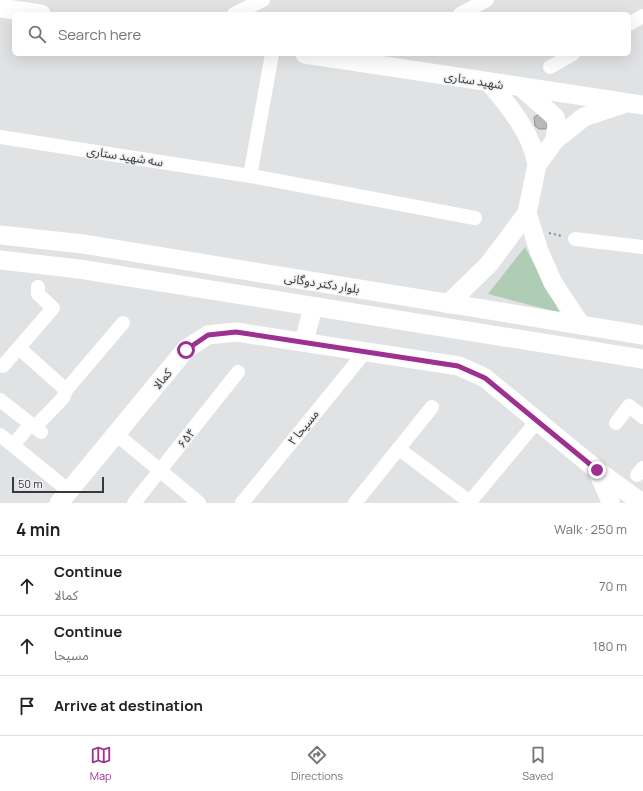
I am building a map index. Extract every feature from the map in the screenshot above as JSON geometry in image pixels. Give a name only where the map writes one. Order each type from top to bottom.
[{"type":"street","points":[[238,12],[263,0]]},
{"type":"street","points":[[464,12],[487,0]]},
{"type":"street","points":[[0,8],[27,12]]},
{"type":"street","points":[[631,23],[643,16]]},
{"type":"street","points":[[250,176],[272,56]]},
{"type":"street","name":"شهید ستاری","points":[[319,56],[635,104]]},
{"type":"street","points":[[366,63],[380,56]]},
{"type":"street","points":[[550,67],[569,56]]},
{"type":"street","points":[[490,82],[508,104],[527,136],[536,157],[537,165],[530,221],[539,250],[553,283],[581,325]]},
{"type":"street","points":[[520,86],[555,117],[558,124],[555,140]]},
{"type":"street","points":[[527,136],[526,121],[535,108],[548,98],[562,93]]},
{"type":"street","points":[[537,165],[555,140],[584,117],[635,104]]},
{"type":"street","name":"سه شهید ستاری","points":[[0,137],[250,176],[475,218]]},
{"type":"street","points":[[448,304],[530,221]]},
{"type":"street","name":"بلوار دکتر دوگانی","points":[[0,235],[83,244],[643,335]]},
{"type":"street","points":[[575,239],[643,247]]},
{"type":"street","points":[[79,269],[83,244]]},
{"type":"street","name":"بلوار دکتر دوگانی","points":[[0,260],[79,269],[643,359]]},
{"type":"street","points":[[3,366],[53,308],[38,294],[38,287]]},
{"type":"street","points":[[304,342],[313,307]]},
{"type":"street","points":[[12,445],[36,428],[63,398],[66,390],[123,323]]},
{"type":"street","name":"کمالا","points":[[64,497],[186,350],[208,335],[236,332],[458,366],[485,378],[597,470],[642,503]]},
{"type":"street","points":[[19,348],[66,390]]},
{"type":"street","name":"مسيحا ۲","points":[[242,503],[365,352]]},
{"type":"street","name":"۶۵۴","points":[[134,503],[238,372]]},
{"type":"street","points":[[0,400],[36,428]]},
{"type":"street","points":[[616,423],[629,406],[643,417]]},
{"type":"street","points":[[355,503],[432,407]]},
{"type":"street","points":[[399,449],[470,503],[537,421]]},
{"type":"street","points":[[116,434],[199,503]]},
{"type":"street","points":[[0,435],[64,497]]},
{"type":"street","points":[[597,470],[610,499],[610,503]]},
{"type":"path","points":[[530,221],[575,239]]},
{"type":"green space","points":[[525,247],[560,313],[488,294]]},
{"type":"building","points":[[539,114],[548,116],[547,128],[545,129],[539,129],[535,126],[534,117]]},
{"type":"route","points":[[186,350],[208,335],[236,332],[458,366],[485,378],[597,470]]}]
